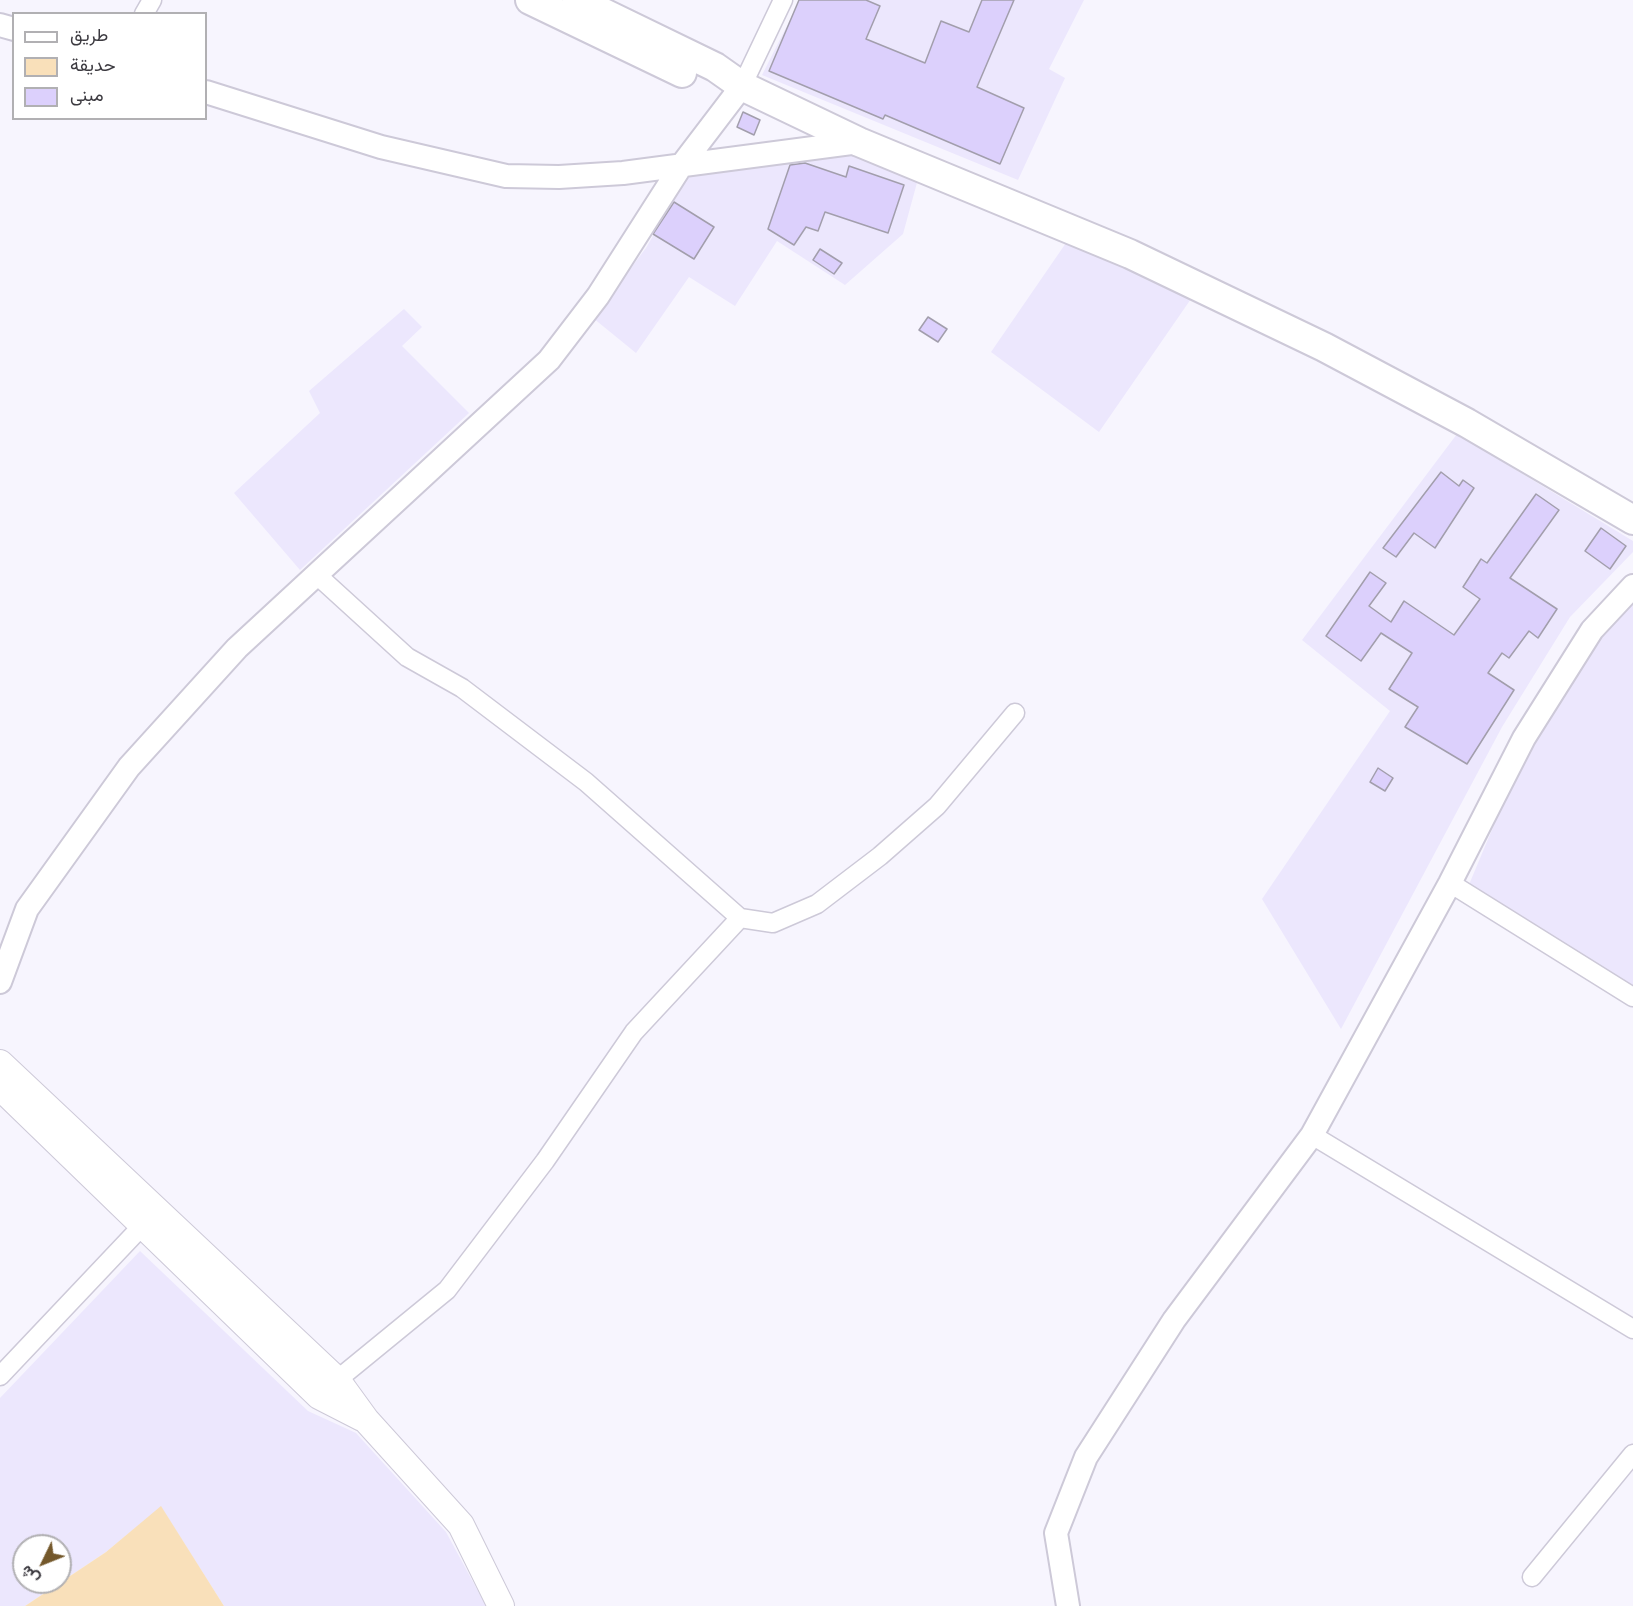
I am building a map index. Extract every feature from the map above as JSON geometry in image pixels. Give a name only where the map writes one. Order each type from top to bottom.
[{"type":"main road","points":[[530,0],[701,82],[742,86]]},
{"type":"main road","points":[[577,0],[715,67],[742,86],[859,142],[1130,254],[1324,347],[1467,423],[1633,520]]},
{"type":"main road","points":[[0,1063],[337,1380],[366,1420],[461,1525],[501,1606]]},
{"type":"main road","points":[[0,1087],[319,1395],[366,1420]]},
{"type":"street","points":[[0,982],[27,909],[129,767],[237,648],[549,360],[598,296],[681,166],[742,86],[783,0]]},
{"type":"street","points":[[207,92],[381,147],[506,177],[570,177],[681,166],[859,142]]},
{"type":"street","points":[[317,575],[407,657],[462,688],[586,782],[741,918],[773,923],[826,897],[880,856],[937,806],[1015,713]]},
{"type":"street","points":[[1068,1606],[1056,1533],[1086,1457],[1174,1320],[1312,1135],[1450,884],[1524,738],[1592,630],[1633,586]]},
{"type":"street","points":[[1450,884],[1633,997]]},
{"type":"street","points":[[337,1380],[447,1290],[545,1161],[634,1032],[741,918]]},
{"type":"street","points":[[1312,1135],[1633,1329]]},
{"type":"street","points":[[0,1376],[143,1225]]},
{"type":"street","points":[[1532,1577],[1633,1454]]},
{"type":"shaded area","points":[[800,0],[1084,0],[1049,69],[1065,78],[1018,180],[762,75]]},
{"type":"shaded area","points":[[859,154],[918,179],[903,234],[845,285],[777,241],[735,306],[689,277],[636,353],[593,318],[646,248],[689,173]]},
{"type":"shaded area","points":[[1068,240],[1193,296],[1099,432],[991,352]]},
{"type":"shaded area","points":[[404,309],[422,327],[402,346],[469,413],[300,570],[234,493],[320,413],[309,391]]},
{"type":"shaded area","points":[[1457,434],[1633,541],[1633,552],[1570,617],[1502,727],[1341,1029],[1262,899],[1390,711],[1302,640]]},
{"type":"shaded area","points":[[1633,595],[1633,1008],[1463,899],[1529,741],[1594,633]]},
{"type":"shaded area","points":[[140,1251],[308,1411],[356,1433],[446,1532],[486,1606],[224,1606],[161,1507],[106,1552],[72,1575],[72,1534],[12,1534],[12,1594],[43,1594],[25,1606],[0,1606],[0,1398]]},
{"type":"green space","points":[[161,1506],[224,1606],[25,1606],[43,1594],[72,1594],[72,1575],[106,1552]]},
{"type":"building","points":[[799,0],[866,0],[880,6],[866,39],[925,63],[941,21],[969,32],[982,0],[1014,0],[977,87],[1024,108],[1000,164],[885,115],[883,119],[769,71]]},
{"type":"building","points":[[743,112],[760,120],[754,135],[737,127]]},
{"type":"building","points":[[805,163],[846,177],[849,166],[904,185],[888,233],[825,212],[818,231],[806,227],[794,245],[768,229],[790,165]]},
{"type":"building","points":[[674,202],[714,227],[694,259],[653,234]]},
{"type":"building","points":[[820,249],[842,263],[834,274],[813,260]]},
{"type":"building","points":[[928,317],[947,329],[938,342],[919,330]]},
{"type":"building","points":[[1441,472],[1459,486],[1463,480],[1474,488],[1435,548],[1414,533],[1396,557],[1383,548]]},
{"type":"building","points":[[1536,494],[1559,510],[1510,578],[1557,609],[1538,638],[1529,631],[1509,658],[1502,653],[1488,673],[1514,690],[1467,764],[1405,727],[1418,707],[1389,689],[1412,653],[1381,633],[1361,661],[1326,636],[1370,572],[1386,583],[1369,606],[1391,622],[1404,601],[1454,635],[1480,599],[1463,587],[1481,559],[1487,563]]},
{"type":"building","points":[[1601,528],[1626,546],[1610,569],[1585,551]]},
{"type":"building","points":[[1378,768],[1393,778],[1385,791],[1370,782]]}]
